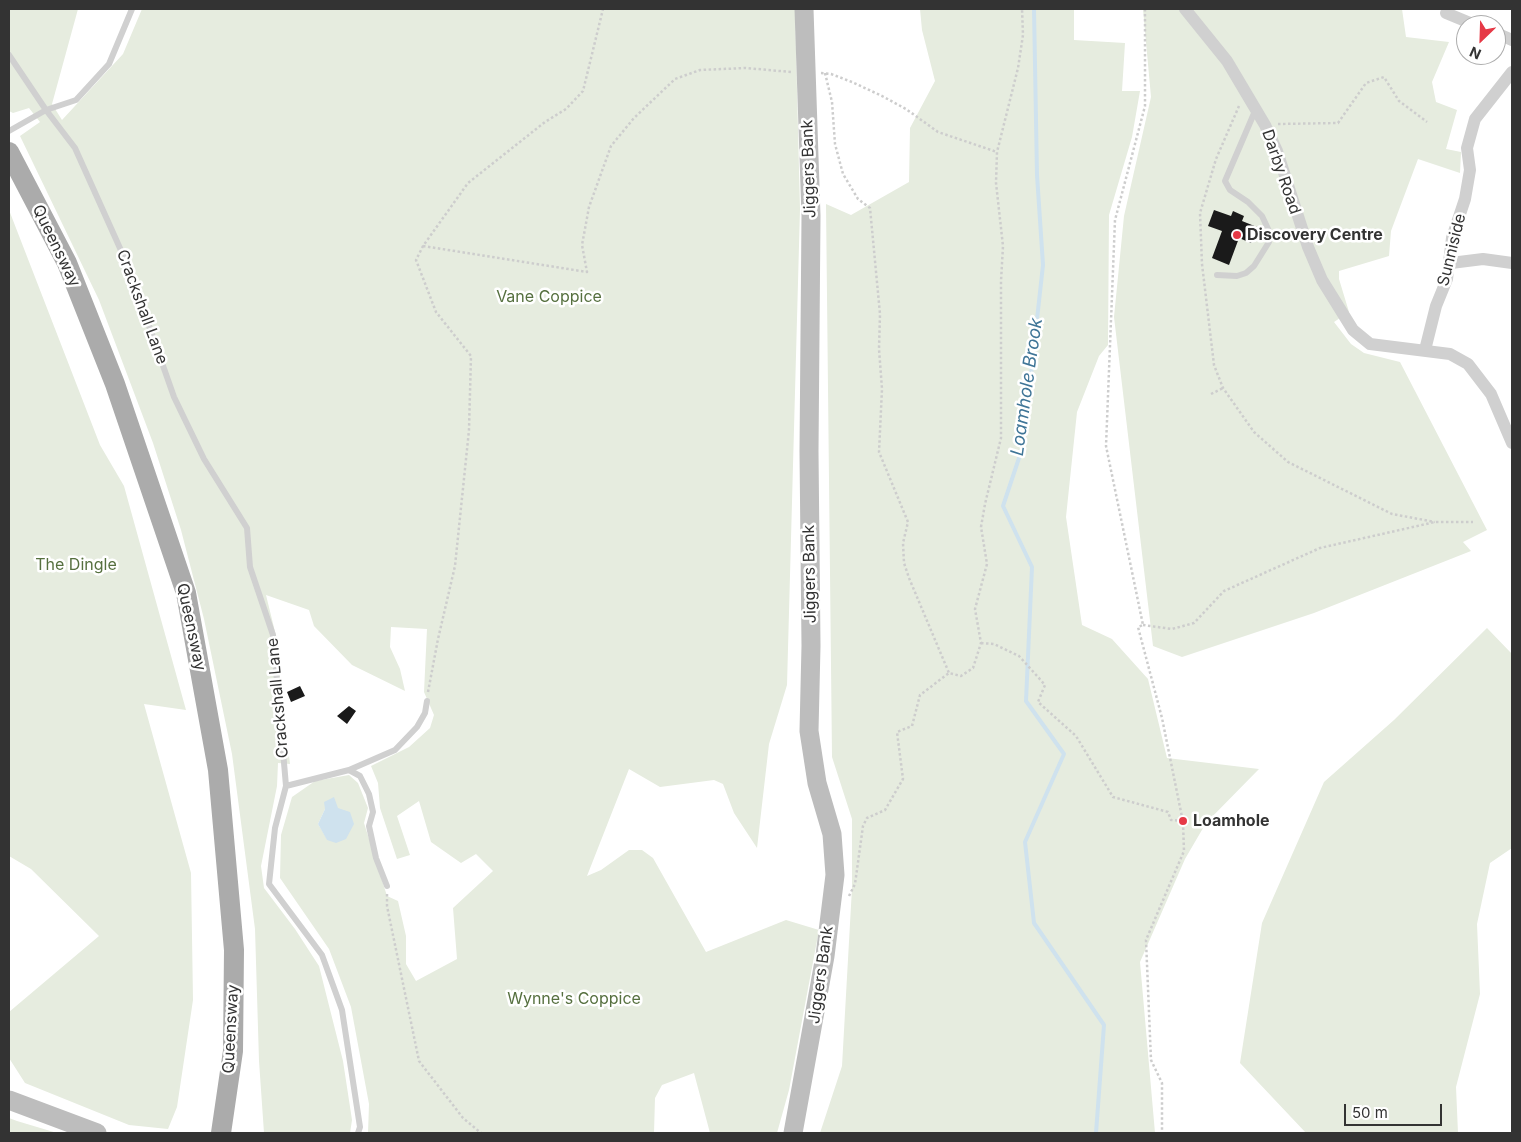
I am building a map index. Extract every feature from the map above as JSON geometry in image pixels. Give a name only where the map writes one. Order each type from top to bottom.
[{"type":"main road","name":"Queensway","points":[[9,152],[70,272],[115,384],[186,594],[218,770],[234,950],[233,1050],[221,1133]]},
{"type":"street","name":"Jiggers Bank","points":[[793,1133],[811,1041],[832,901],[834,875],[832,834],[818,783],[809,731],[811,646],[809,460],[811,216],[815,72],[804,9]]},
{"type":"street","name":"Darby Road","points":[[1185,9],[1226,61],[1265,125],[1277,151],[1308,247],[1322,280],[1353,330],[1370,344],[1450,354],[1468,364],[1492,394],[1512,443]]},
{"type":"street","name":"Sunniside","points":[[1425,350],[1436,306],[1447,279],[1451,262],[1452,238],[1467,189],[1470,170],[1467,148],[1475,119],[1512,72]]},
{"type":"street","points":[[1451,262],[1483,259],[1512,263]]},
{"type":"street","points":[[9,1100],[97,1133]]},
{"type":"lane","points":[[9,131],[46,110],[76,100],[109,64],[132,9]]},
{"type":"lane","name":"Crackshall Lane","points":[[9,55],[46,110],[75,148],[128,266],[174,398],[204,459],[247,528],[250,567],[273,635],[286,786],[275,828],[269,884],[322,955],[342,1010],[360,1127],[358,1133]]},
{"type":"lane","points":[[1217,275],[1237,276],[1246,273],[1254,266],[1269,242],[1267,222],[1248,202],[1230,190],[1226,181],[1256,110]]},
{"type":"lane","points":[[286,786],[349,770],[395,750],[417,727],[425,713],[427,701]]},
{"type":"lane","points":[[349,770],[360,776],[369,794],[373,812],[369,826],[376,858],[387,886]]},
{"type":"path","points":[[427,701],[438,639],[455,566],[469,430],[471,356],[436,312],[416,260],[423,246],[468,183],[545,122],[566,109],[583,91],[603,9]]},
{"type":"path","points":[[949,673],[962,676],[973,668],[981,643],[975,609],[988,564],[981,527],[1001,438],[1000,281],[1003,246],[996,183],[997,152],[1018,68],[1023,34],[1022,9]]},
{"type":"path","points":[[1143,624],[1106,446],[1115,220],[1145,106],[1145,9]]},
{"type":"path","points":[[423,246],[587,272],[582,245],[589,207],[611,146],[634,118],[675,79],[700,70],[746,68],[815,72],[852,82],[906,109],[938,132],[997,152]]},
{"type":"path","points":[[815,72],[832,102],[835,144],[843,174],[858,199],[870,208],[880,314],[879,349],[882,389],[879,452],[908,522],[903,543],[906,570],[949,673]]},
{"type":"path","points":[[1265,125],[1338,123],[1366,83],[1384,77],[1399,101],[1427,122]]},
{"type":"path","points":[[1246,92],[1216,158],[1200,213],[1202,264],[1214,366],[1223,388],[1254,432],[1288,462],[1392,514],[1436,522],[1473,522]]},
{"type":"path","points":[[1211,394],[1223,388]]},
{"type":"path","points":[[1162,1133],[1162,1083],[1151,1060],[1146,940],[1184,851],[1183,821],[1162,718],[1138,627],[1143,624],[1172,629],[1194,623],[1224,591],[1320,548],[1436,522]]},
{"type":"path","points":[[981,643],[994,644],[1019,656],[1045,685],[1038,702],[1076,736],[1113,797],[1168,812],[1171,820],[1183,821]]},
{"type":"path","points":[[832,901],[847,899],[855,884],[862,826],[867,818],[885,810],[903,779],[897,732],[912,726],[920,696],[949,673]]},
{"type":"path","points":[[387,886],[387,906],[420,1061],[463,1118],[481,1133]]},
{"type":"green space","points":[[9,9],[78,9],[52,104],[62,120],[123,54],[142,9],[795,9],[800,209],[787,685],[769,744],[757,848],[734,813],[723,784],[714,780],[660,787],[629,769],[587,876],[601,870],[629,850],[642,850],[653,858],[706,952],[786,920],[819,930],[789,1090],[777,1133],[710,1133],[694,1073],[662,1085],[655,1098],[654,1133],[368,1133],[369,1104],[351,1007],[329,949],[280,878],[281,835],[292,797],[315,781],[349,775],[358,783],[368,808],[364,823],[387,896],[398,901],[406,936],[406,964],[416,981],[457,959],[453,908],[493,871],[476,854],[461,863],[431,842],[419,801],[397,816],[410,855],[397,859],[380,808],[378,783],[371,766],[409,747],[430,728],[434,715],[424,692],[427,629],[391,627],[390,647],[400,669],[405,691],[352,665],[314,626],[309,610],[266,595],[280,652],[280,679],[290,764],[278,763],[277,786],[261,866],[264,888],[295,929],[319,966],[343,1061],[352,1120],[350,1133],[264,1133],[259,1061],[255,929],[232,754],[204,619],[181,530],[153,443],[99,300],[20,136],[40,122],[29,108],[13,113],[9,111]],"holes":[[[325,809],[327,839],[318,824]]]},
{"type":"green space","points":[[920,9],[1074,9],[1074,40],[1125,43],[1122,91],[1140,91],[1132,137],[1109,215],[1108,345],[1099,356],[1077,412],[1066,517],[1082,625],[1112,639],[1148,679],[1167,758],[1259,769],[1206,823],[1185,859],[1140,962],[1155,1133],[820,1133],[842,1066],[852,888],[852,819],[832,757],[826,204],[851,215],[909,182],[910,128],[935,81],[922,30]]},
{"type":"green space","points":[[1143,9],[1402,9],[1406,37],[1449,42],[1432,82],[1436,102],[1457,110],[1446,149],[1461,152],[1460,173],[1418,159],[1391,231],[1389,256],[1339,271],[1339,279],[1349,312],[1334,322],[1351,344],[1364,353],[1400,362],[1487,530],[1463,542],[1471,551],[1314,613],[1182,657],[1153,646],[1114,317],[1124,216],[1151,97]]},
{"type":"green space","name":"The Dingle","points":[[9,210],[100,445],[124,486],[186,710],[144,704],[191,873],[193,1000],[177,1107],[168,1129],[129,1125],[25,1083],[9,1058],[9,1012],[99,936],[31,869],[9,856]]},
{"type":"green space","points":[[1487,628],[1512,654],[1512,848],[1490,863],[1477,924],[1480,994],[1456,1087],[1458,1133],[1306,1133],[1240,1063],[1262,923],[1324,782],[1394,720]]},
{"type":"green space","points":[[9,1118],[17,1121],[57,1133],[9,1133]]},
{"type":"water","points":[[334,797],[338,808],[350,812],[354,824],[346,839],[336,843],[327,840],[318,824],[325,809],[324,802]]},
{"type":"building","name":"Discovery Centre","points":[[1214,210],[1231,216],[1233,211],[1244,216],[1242,221],[1257,227],[1251,243],[1239,238],[1229,265],[1212,258],[1222,231],[1208,226]]},
{"type":"building","points":[[300,686],[305,696],[291,702],[287,692]]},
{"type":"building","points":[[349,706],[356,711],[347,724],[337,716]]},
{"type":"waterway","name":"Loamhole Brook","points":[[1034,9],[1037,175],[1043,265],[1023,446],[1003,506],[1032,567],[1026,701],[1064,754],[1025,842],[1034,923],[1104,1025],[1096,1133]]},
{"type":"place","name":"Discovery Centre","points":[[1237,235]]},
{"type":"place","name":"Loamhole","points":[[1183,821]]},
{"type":"park label","name":"Vane Coppice","points":[[549,297]]},
{"type":"park label","name":"Wynne's Coppice","points":[[574,999]]}]
